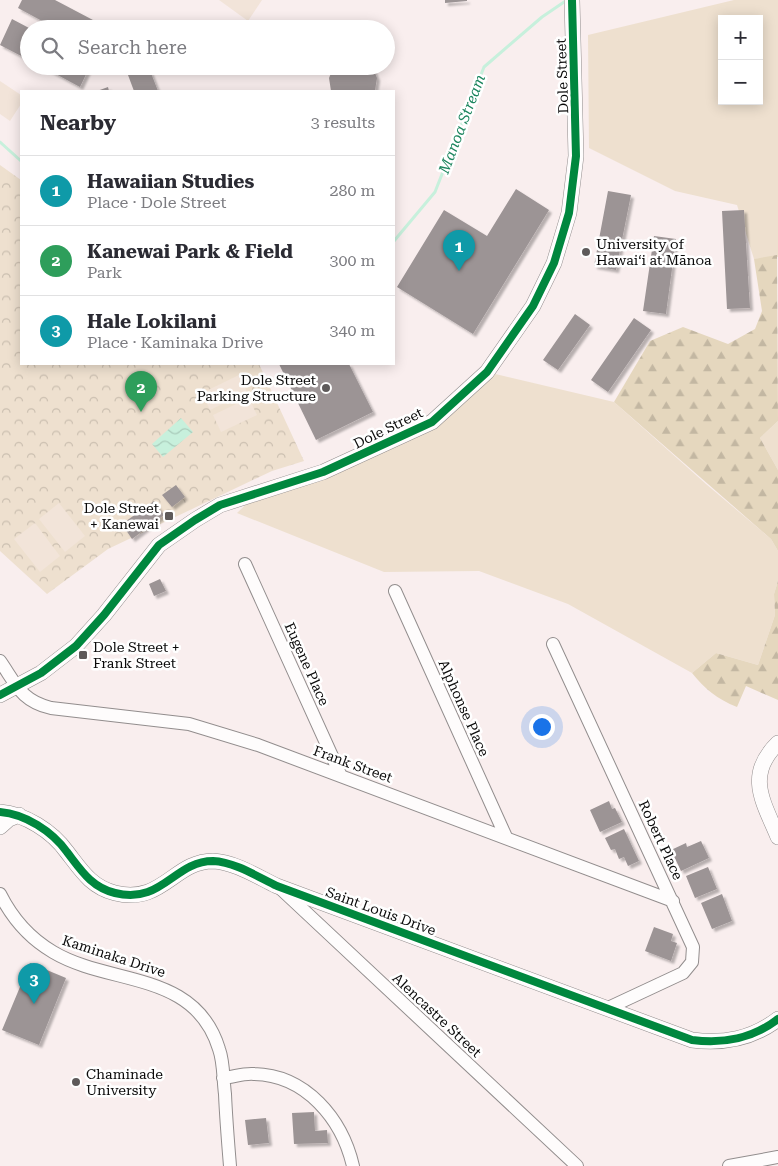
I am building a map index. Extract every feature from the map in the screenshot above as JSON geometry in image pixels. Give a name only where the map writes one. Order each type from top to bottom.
[{"type":"street","name":"Dole Street","points":[[0,696],[59,661],[76,646],[104,616],[159,545],[195,520],[220,505],[323,472],[432,422],[487,372],[533,306],[554,263],[569,214],[576,156],[572,0]]},
{"type":"street","name":"Eugene Place","points":[[245,564],[341,776]]},
{"type":"street","name":"Alphonse Place","points":[[394,591],[506,837]]},
{"type":"street","name":"Robert Place","points":[[553,644],[693,947],[693,958],[690,965],[680,974],[608,1008]]},
{"type":"street","name":"Frank Street","points":[[0,660],[22,695],[44,706],[190,724],[258,745],[672,901]]},
{"type":"street","points":[[778,743],[762,762],[758,775],[761,796],[778,837]]},
{"type":"street","name":"Saint Louis Drive","points":[[0,812],[19,815],[57,840],[90,881],[115,893],[134,895],[152,891],[192,866],[214,861],[235,866],[278,886],[608,1008],[678,1036],[707,1042],[737,1040],[751,1035],[778,1019]]},
{"type":"street","points":[[0,827],[9,819],[19,815]]},
{"type":"street","name":"Alencastre Street","points":[[278,886],[577,1166]]},
{"type":"street","name":"Kaminaka Drive","points":[[0,894],[15,920],[26,932],[54,953],[70,960],[159,986],[186,1000],[206,1022],[214,1035],[221,1056],[230,1166]]},
{"type":"street","points":[[223,1078],[253,1074],[285,1081],[300,1088],[325,1108],[335,1121],[344,1135],[353,1166]]},
{"type":"street","points":[[729,1166],[778,1157]]},
{"type":"green space","points":[[734,0],[778,0],[778,257],[754,259],[737,205],[675,191],[589,148],[588,35]]},
{"type":"green space","points":[[0,165],[20,179],[20,365],[259,365],[304,461],[272,471],[108,549],[47,594],[0,551]]},
{"type":"green space","points":[[777,255],[778,421],[760,438],[778,470],[778,551],[771,539],[614,402],[650,341],[683,327],[728,344],[755,329],[762,311],[754,259]]},
{"type":"green space","points":[[487,372],[614,402],[771,539],[778,551],[778,581],[774,594],[775,615],[758,665],[716,653],[692,673],[568,604],[479,571],[384,572],[237,513],[260,491],[432,422]]},
{"type":"green space","points":[[778,421],[778,470],[760,438]]},
{"type":"green space","points":[[778,581],[778,700],[746,686],[737,707],[723,701],[712,693],[692,673],[716,653],[758,665],[775,615],[774,594]]},
{"type":"shaded area","points":[[219,0],[262,0],[249,20]]},
{"type":"shaded area","points":[[0,81],[20,94],[20,106],[10,121],[0,114]]},
{"type":"shaded area","points":[[239,375],[247,392],[210,410],[202,393]]},
{"type":"shaded area","points":[[249,398],[257,415],[221,432],[213,415]]},
{"type":"shaded area","points":[[59,503],[85,536],[65,552],[39,519]]},
{"type":"shaded area","points":[[35,523],[60,556],[40,572],[14,539]]},
{"type":"water","points":[[181,418],[193,432],[163,457],[152,444]]},
{"type":"building","points":[[22,0],[55,0],[93,20],[40,20],[18,8]]},
{"type":"building","points":[[445,0],[467,0],[467,1],[445,3]]},
{"type":"building","points":[[12,19],[20,23],[20,55],[0,45]]},
{"type":"building","points":[[58,75],[86,75],[80,87]]},
{"type":"building","points":[[128,75],[152,75],[158,90],[134,90]]},
{"type":"building","points":[[330,75],[376,75],[377,78],[375,90],[331,90]]},
{"type":"building","points":[[516,189],[549,210],[473,334],[397,287],[444,210],[487,236]]},
{"type":"building","points":[[608,191],[631,195],[616,270],[594,266]]},
{"type":"building","points":[[744,210],[750,308],[727,309],[722,211]]},
{"type":"building","points":[[654,236],[676,239],[666,314],[643,311]]},
{"type":"building","points":[[575,314],[590,325],[558,370],[543,360]]},
{"type":"building","points":[[634,318],[651,330],[608,392],[591,380]]},
{"type":"building","name":"Dole Street Parking Structure","points":[[279,365],[350,365],[373,412],[316,440]]},
{"type":"building","points":[[176,485],[185,497],[172,507],[162,495]]},
{"type":"building","points":[[154,501],[164,515],[132,539],[122,524]]},
{"type":"building","points":[[160,579],[166,591],[154,596],[149,584]]},
{"type":"building","points":[[609,801],[612,809],[615,808],[622,822],[600,832],[590,810]]},
{"type":"building","points":[[624,829],[639,861],[628,866],[624,857],[619,859],[615,849],[611,850],[605,838]]},
{"type":"building","points":[[701,841],[709,858],[681,871],[671,850],[686,843],[687,847]]},
{"type":"building","points":[[708,867],[717,889],[695,898],[686,876]]},
{"type":"building","points":[[722,894],[732,921],[712,929],[701,903]]},
{"type":"building","points":[[654,927],[673,934],[671,941],[677,943],[671,961],[645,951]]},
{"type":"building","points":[[30,963],[66,978],[39,1045],[2,1030]]},
{"type":"building","points":[[314,1112],[315,1131],[327,1130],[328,1143],[294,1144],[292,1113]]},
{"type":"building","points":[[266,1118],[269,1143],[248,1145],[245,1120]]},
{"type":"waterway","name":"Manoa Stream","points":[[395,240],[435,192],[484,67],[542,17],[567,0]]},
{"type":"waterway","name":"Manoa Stream","points":[[0,142],[20,160]]},
{"type":"cycle path","points":[[0,695],[41,673],[76,646],[104,615],[159,545],[195,520],[220,505],[323,472],[432,422],[487,372],[533,306],[554,263],[569,213],[576,156],[572,0]]},
{"type":"cycle path","points":[[0,812],[19,816],[46,831],[61,844],[87,877],[99,887],[115,893],[131,895],[145,893],[200,863],[221,862],[230,864],[277,886],[692,1040],[715,1041],[737,1038],[758,1031],[778,1019]]},
{"type":"place","name":"University of Hawaiʻi at Mānoa","points":[[586,252]]},
{"type":"place","name":"Hawaiian Studies","points":[[459,271]]},
{"type":"place","name":"Dole Street Parking Structure","points":[[326,388]]},
{"type":"place","name":"Kanewai Park & Field","points":[[141,412]]},
{"type":"place","name":"Dole Street + Kanewai","points":[[169,516]]},
{"type":"place","name":"Dole Street + Frank Street","points":[[83,655]]},
{"type":"place","name":"Hale Lokilani","points":[[34,1004]]},
{"type":"place","name":"Chaminade University","points":[[76,1082]]}]
